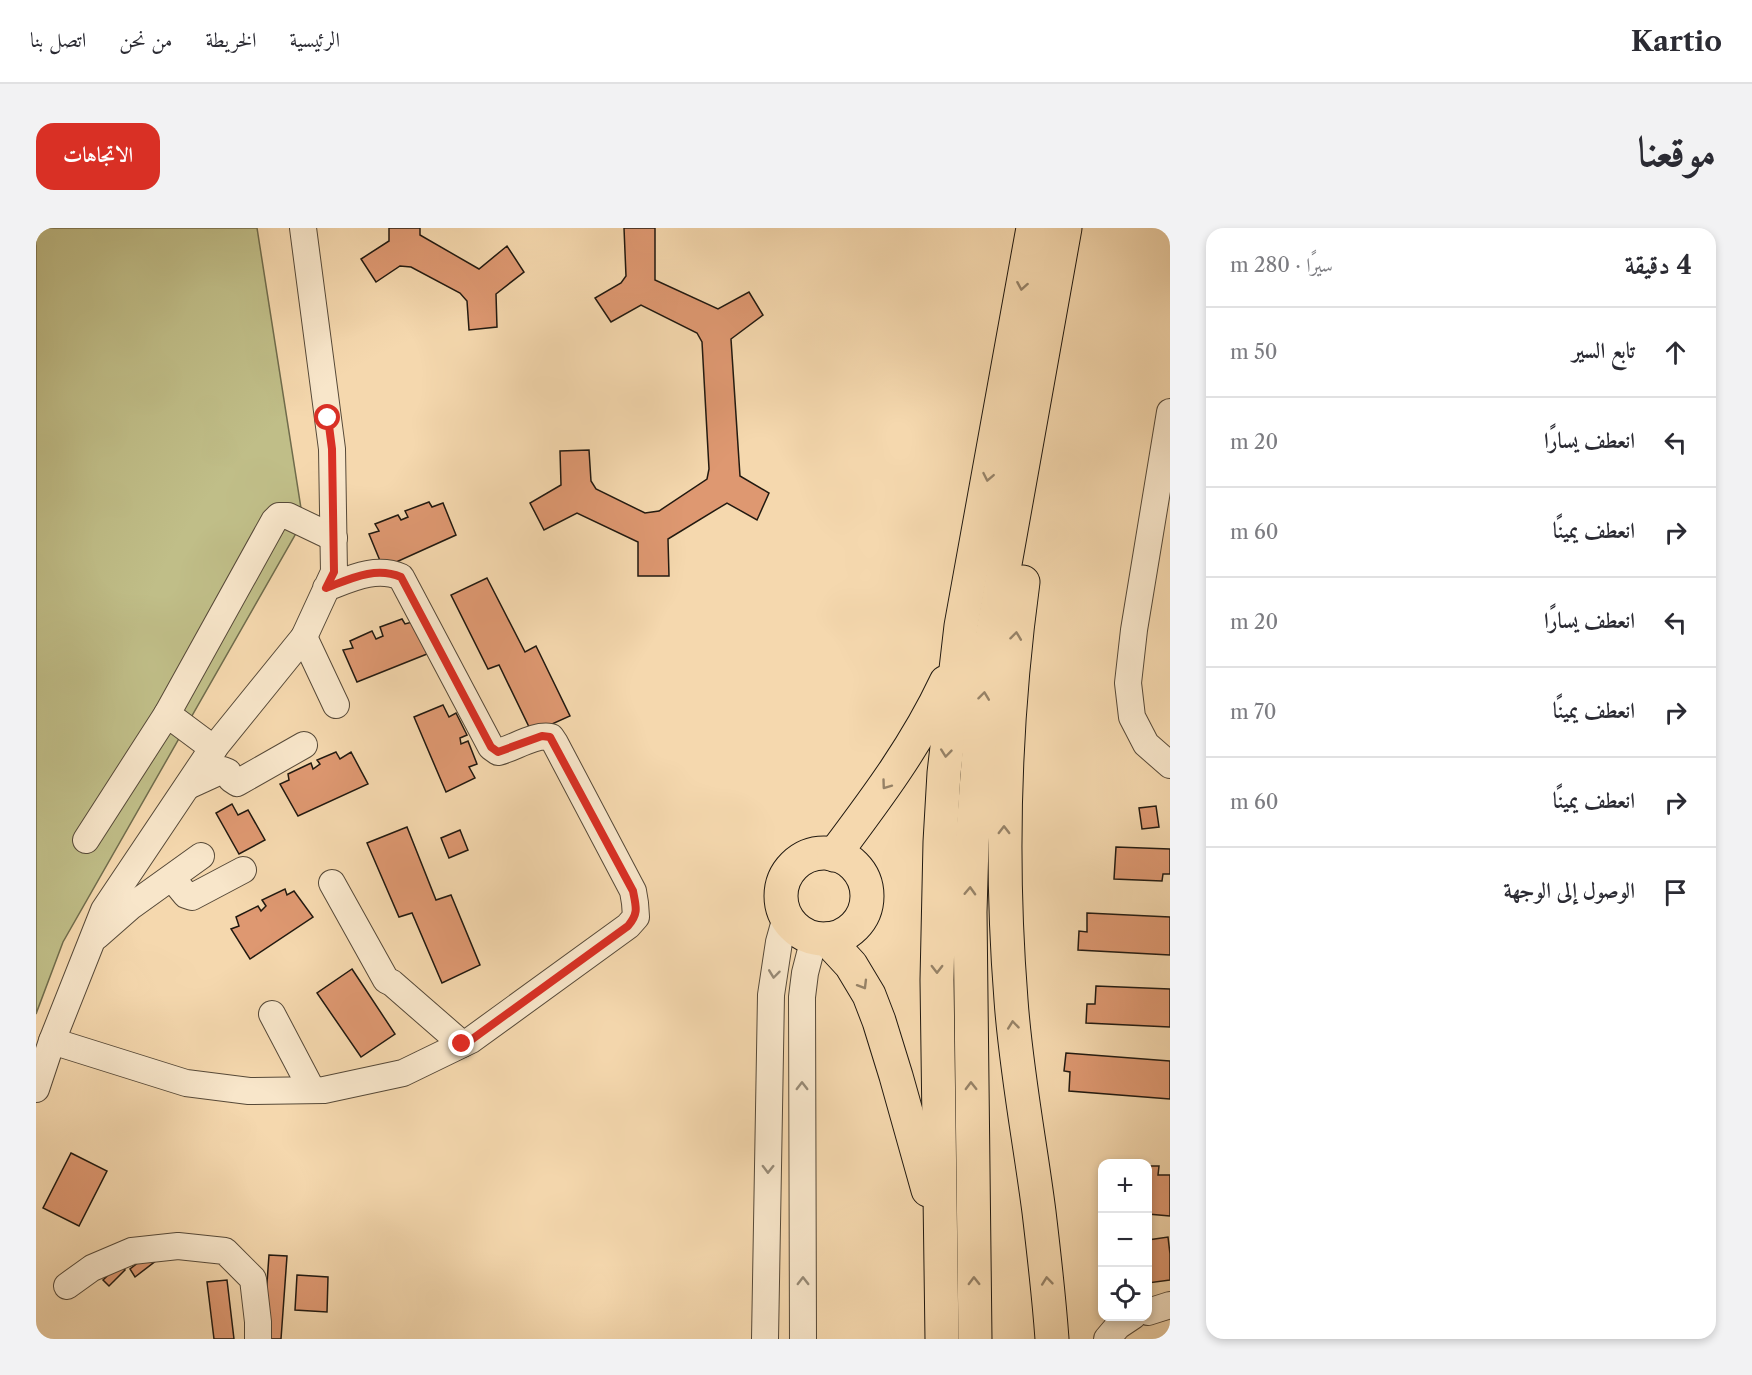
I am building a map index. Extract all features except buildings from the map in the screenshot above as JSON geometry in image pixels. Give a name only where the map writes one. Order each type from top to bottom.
[{"type":"highway","points":[[942,1339],[937,980],[944,773],[956,661],[973,552],[1033,228]]},
{"type":"highway","points":[[975,1339],[970,912],[976,776],[983,703],[995,620],[1065,228]]},
{"type":"highway","points":[[1052,1339],[1039,1212],[1011,1002],[1005,887],[1005,803],[1007,730],[1022,584],[1074,228]]},
{"type":"highway","points":[[834,855],[904,758],[937,701],[956,661]]},
{"type":"highway","points":[[820,939],[838,936],[849,931],[858,922],[864,911],[866,900],[865,887],[854,866],[834,855],[809,856],[798,862],[789,871],[784,881],[781,893],[782,905],[793,927],[803,934],[820,939],[851,965],[869,995],[896,1076],[940,1236]]},
{"type":"street","points":[[36,1089],[51,1041],[104,910],[214,749],[304,638],[334,572],[332,449],[303,228]]},
{"type":"street","points":[[1170,412],[1134,630],[1128,683],[1132,717],[1146,744],[1170,765]]},
{"type":"street","points":[[86,840],[167,714],[274,521],[279,516],[288,516],[334,538]]},
{"type":"street","points":[[51,1041],[186,1083],[249,1091],[324,1090],[403,1073],[471,1040],[628,926],[636,917],[633,891],[550,737],[542,736],[498,752],[491,747],[401,577],[391,573],[363,574],[326,588]]},
{"type":"street","points":[[304,638],[336,705]]},
{"type":"street","points":[[167,714],[214,749]]},
{"type":"street","points":[[188,786],[222,770],[228,772],[231,779],[237,783],[304,745]]},
{"type":"street","points":[[92,940],[130,907],[201,856]]},
{"type":"street","points":[[172,878],[186,895],[192,897],[243,870]]},
{"type":"street","points":[[332,883],[386,980],[462,1044]]},
{"type":"street","points":[[765,1339],[771,995],[779,942],[786,917]]},
{"type":"street","points":[[803,1339],[802,997],[805,973],[820,939]]},
{"type":"street","points":[[272,1014],[312,1090]]},
{"type":"street","points":[[67,1286],[92,1268],[132,1251],[178,1246],[225,1251],[253,1279],[258,1339]]},
{"type":"street","points":[[1152,1311],[1170,1305]]},
{"type":"street","points":[[1107,1339],[1118,1326],[1126,1321]]},
{"type":"shaded area","points":[[36,228],[257,228],[303,521],[63,942],[36,1014]]},
{"type":"route","points":[[328,418],[332,449],[334,572],[326,588],[363,574],[391,573],[401,577],[491,747],[498,752],[542,736],[550,737],[633,891],[636,917],[628,926],[471,1040],[462,1044]]}]
